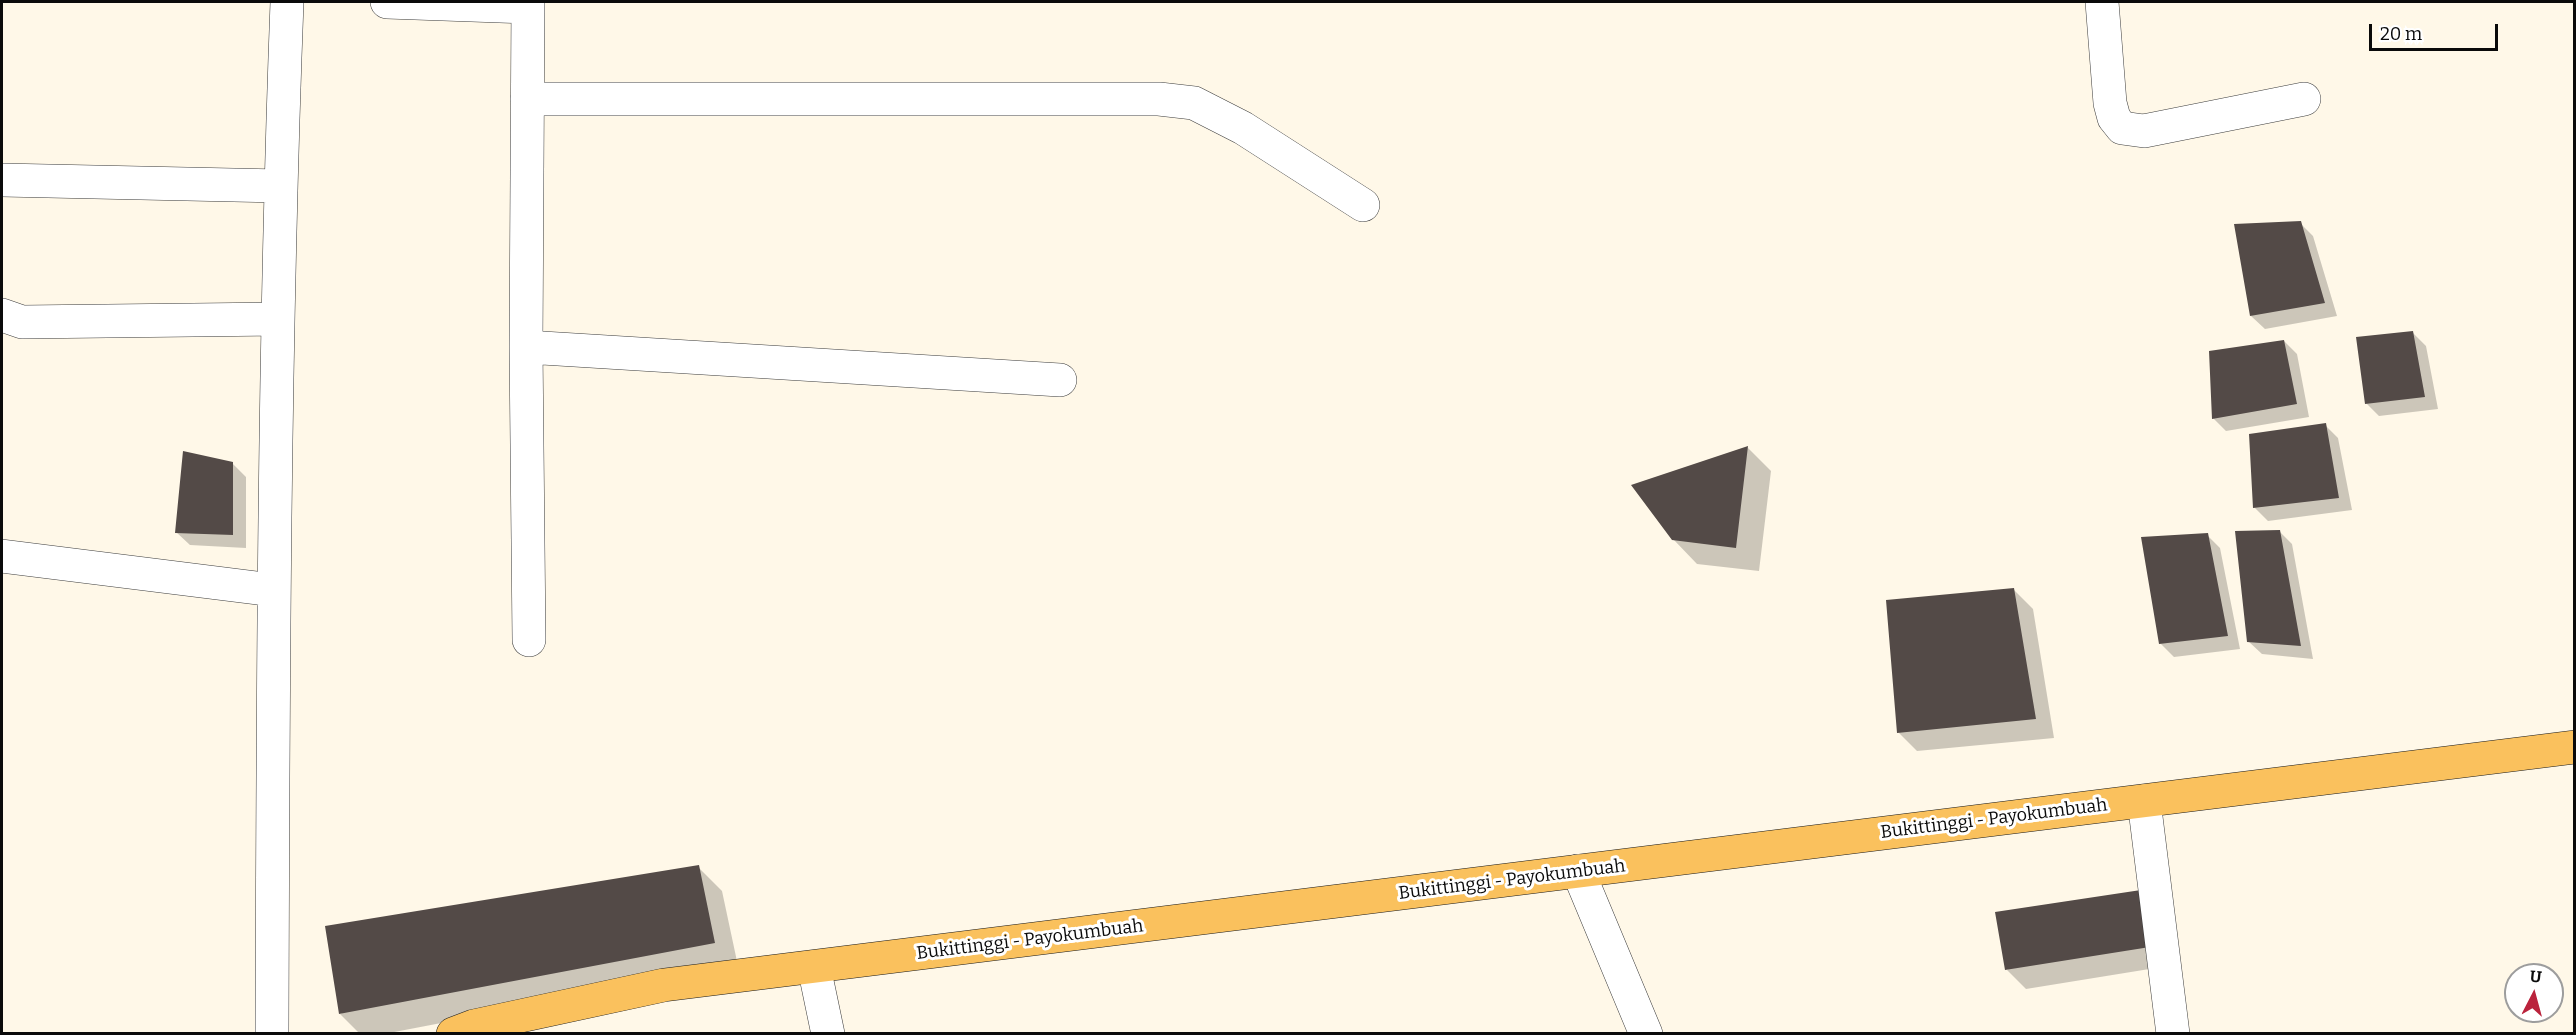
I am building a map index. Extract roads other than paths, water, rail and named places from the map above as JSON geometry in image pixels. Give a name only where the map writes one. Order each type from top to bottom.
[{"type":"main road","name":"Bukittinggi - Payokumbuah","points":[[453,1034],[474,1026],[664,985],[2574,747]]},
{"type":"street","points":[[272,1034],[273,590],[280,186],[287,2]]},
{"type":"street","points":[[387,2],[528,4],[526,347],[529,640]]},
{"type":"street","points":[[2103,2],[2110,103],[2114,118],[2122,128],[2144,131],[2304,99]]},
{"type":"street","points":[[527,99],[1170,100],[1194,103],[1243,128],[1362,205]]},
{"type":"street","points":[[2,180],[280,186]]},
{"type":"street","points":[[2,315],[22,322],[278,319]]},
{"type":"street","points":[[526,347],[1060,380]]},
{"type":"street","points":[[2,556],[273,590]]},
{"type":"street","points":[[2144,801],[2173,1034]]},
{"type":"street","points":[[1578,871],[1646,1034]]},
{"type":"street","points":[[814,967],[828,1034]]}]
